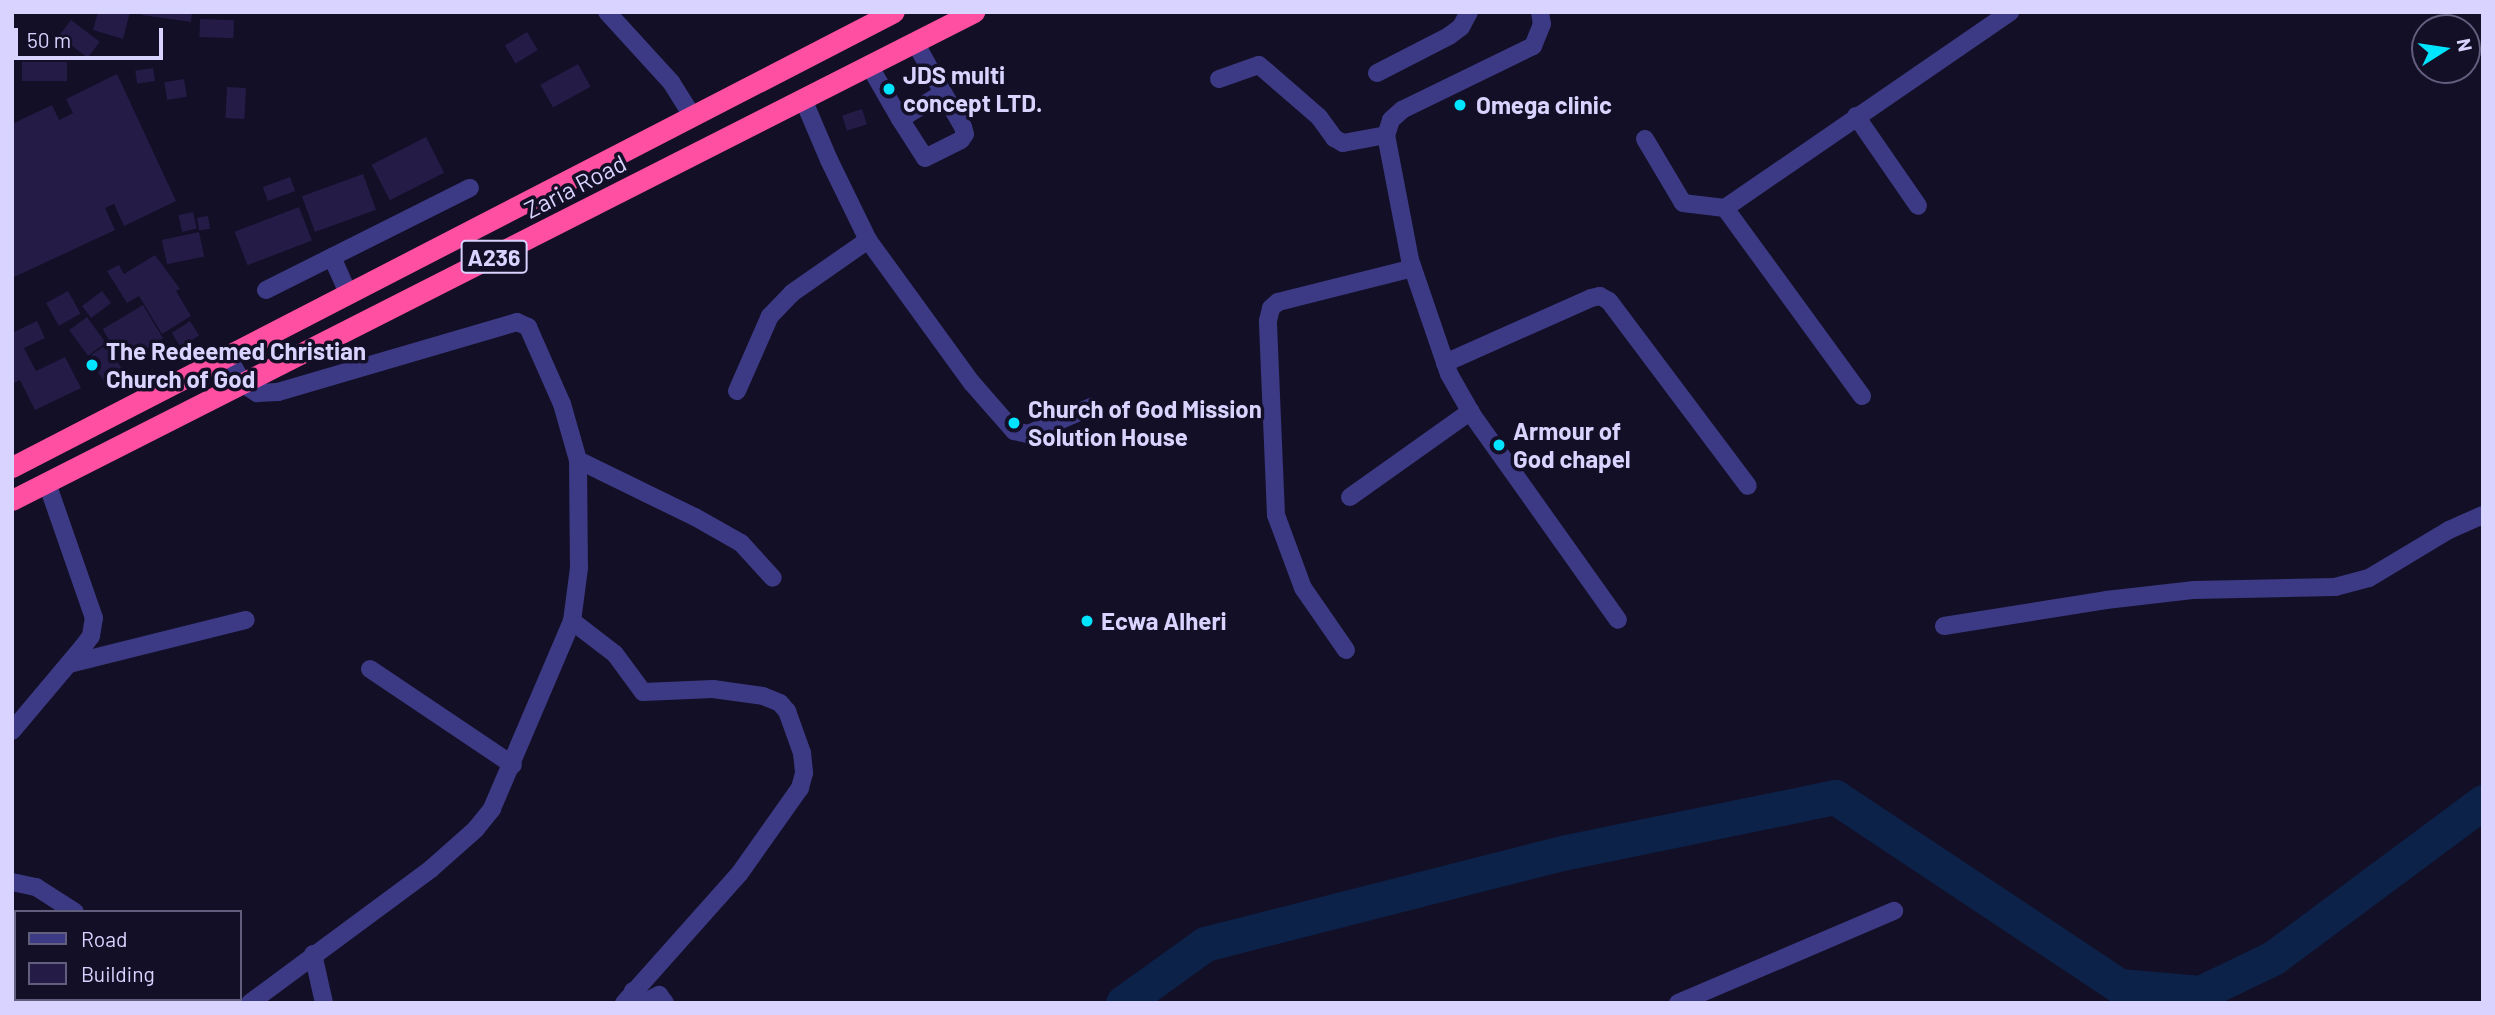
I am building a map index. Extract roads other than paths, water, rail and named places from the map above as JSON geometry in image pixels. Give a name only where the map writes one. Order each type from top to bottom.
[{"type":"highway","name":"A236","points":[[12,467],[894,12]]},
{"type":"highway","name":"Zaria Road","points":[[12,500],[974,12]]},
{"type":"highway","points":[[827,46],[846,77]]},
{"type":"street","points":[[607,12],[671,82],[692,115]]},
{"type":"street","points":[[1377,73],[1449,36],[1461,27],[1469,12]]},
{"type":"street","points":[[1540,12],[1542,24],[1533,46],[1512,59],[1402,110],[1391,120],[1386,135],[1413,268],[1445,363],[1471,411],[1618,620]]},
{"type":"street","points":[[1645,139],[1683,203],[1725,208],[1856,116],[1987,18],[2010,12]]},
{"type":"street","points":[[869,65],[925,158],[961,140],[965,134],[963,127],[915,42]]},
{"type":"street","points":[[1219,79],[1259,65],[1319,117],[1334,138],[1343,143],[1386,135]]},
{"type":"street","points":[[900,119],[943,93]]},
{"type":"street","points":[[803,99],[868,240],[972,383],[1014,431],[1028,434],[1091,407]]},
{"type":"street","points":[[1856,116],[1918,206]]},
{"type":"street","points":[[266,290],[470,188]]},
{"type":"street","points":[[1725,208],[1862,396]]},
{"type":"street","points":[[737,391],[770,316],[792,293],[868,240]]},
{"type":"street","points":[[332,257],[348,293]]},
{"type":"street","points":[[1346,650],[1303,588],[1276,515],[1268,321],[1271,308],[1278,302],[1413,268]]},
{"type":"street","points":[[1445,363],[1600,296],[1609,302],[1748,486]]},
{"type":"street","points":[[227,355],[243,384],[257,393],[278,392],[517,322],[528,327],[558,393],[579,460],[579,568],[572,621],[492,809],[476,829],[430,869],[250,1003]]},
{"type":"street","points":[[1350,497],[1471,411]]},
{"type":"street","points":[[579,460],[695,517],[741,543],[774,578]]},
{"type":"street","points":[[12,731],[90,636],[94,618],[47,483]]},
{"type":"street","points":[[1944,626],[2106,600],[2194,590],[2335,587],[2369,578],[2449,530],[2483,515]]},
{"type":"street","points":[[69,664],[246,620]]},
{"type":"street","points":[[572,621],[615,654],[643,692],[713,689],[763,696],[780,702],[787,711],[802,753],[804,773],[792,799],[738,874],[629,997],[645,1002],[659,995],[665,1003]]},
{"type":"street","points":[[370,669],[513,765]]},
{"type":"street","points":[[12,882],[37,887],[72,910]]},
{"type":"street","points":[[1688,1000],[1894,911]]},
{"type":"street","points":[[313,954],[324,1003]]},
{"type":"waterway","points":[[1123,1003],[1205,944],[1562,853],[1835,797],[2120,986],[2200,993],[2273,958],[2483,802]]},
{"type":"place","name":"JDS multi concept LTD.","points":[[889,89]]},
{"type":"place","name":"Omega clinic","points":[[1460,105]]},
{"type":"place","name":"The Redeemed Christian Church of God","points":[[92,365]]},
{"type":"place","name":"Church of God Mission Solution House","points":[[1014,423]]},
{"type":"place","name":"Armour of God chapel","points":[[1499,445]]},
{"type":"place","name":"Ecwa Alheri","points":[[1087,621]]}]
